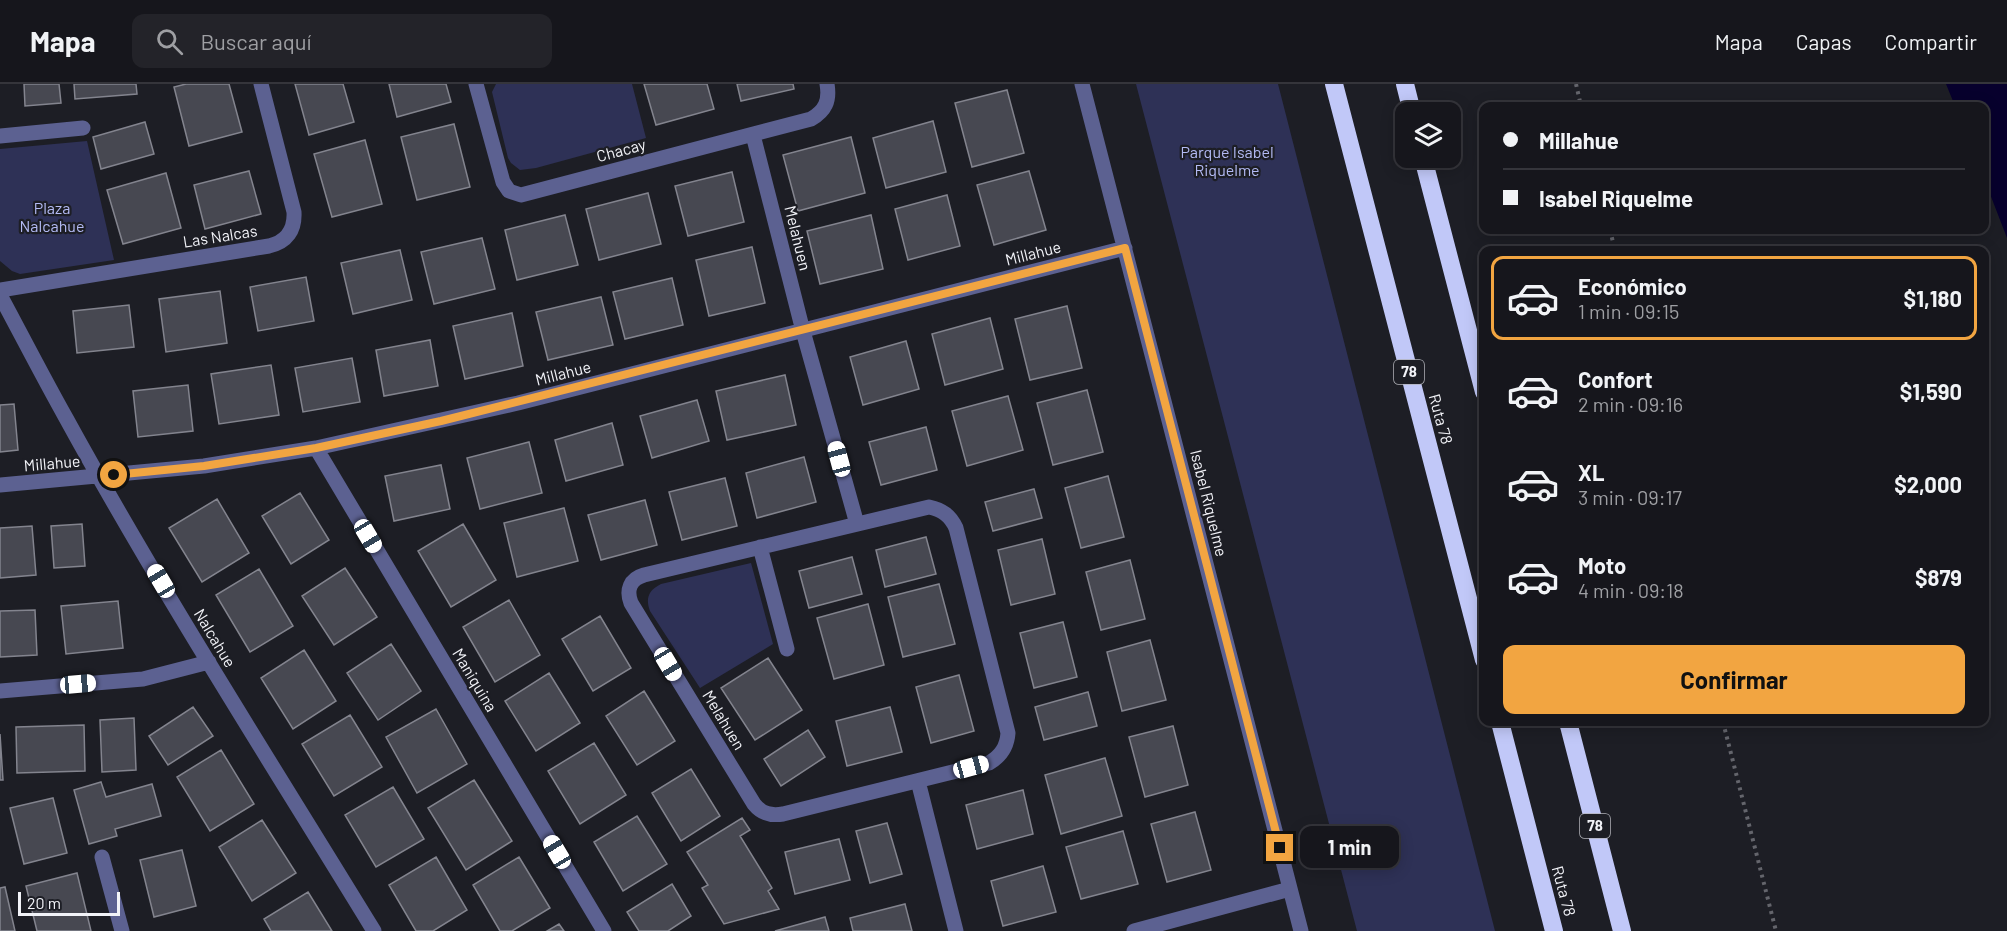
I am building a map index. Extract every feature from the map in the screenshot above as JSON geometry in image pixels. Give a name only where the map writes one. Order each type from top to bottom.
[{"type":"highway","name":"Ruta 78","points":[[1334,84],[1479,641]]},
{"type":"highway","points":[[1404,84],[1409,102]]},
{"type":"highway","points":[[1426,168],[1479,373]]},
{"type":"highway","name":"Ruta 78","points":[[1501,726],[1554,931]]},
{"type":"highway","name":"78","points":[[1569,726],[1622,931]]},
{"type":"street","name":"Las Nalcas","points":[[0,290],[269,246],[285,239],[293,226],[294,212],[261,84]]},
{"type":"street","name":"Chacay","points":[[476,84],[502,182],[509,191],[515,194],[529,193],[811,119],[817,116],[826,105],[829,96],[827,84]]},
{"type":"street","name":"Isabel Riquelme","points":[[1082,84],[1301,931]]},
{"type":"street","points":[[0,136],[82,128]]},
{"type":"street","name":"Melahuen","points":[[753,135],[803,331],[857,524]]},
{"type":"street","name":"Millahue","points":[[0,485],[204,466],[316,448],[518,403],[1125,248]]},
{"type":"street","name":"Nalcahue","points":[[0,295],[100,477],[209,662],[374,931]]},
{"type":"street","name":"Maniquina","points":[[316,448],[604,931]]},
{"type":"street","name":"Melahuen","points":[[929,507],[942,511],[952,520],[1008,733],[1007,742],[1001,754],[989,762],[775,815],[764,813],[754,804],[631,603],[628,590],[638,577],[857,524],[929,507]]},
{"type":"street","points":[[760,547],[787,649]]},
{"type":"street","points":[[0,691],[143,679],[209,662]]},
{"type":"street","points":[[918,781],[956,931]]},
{"type":"street","points":[[102,857],[122,931]]},
{"type":"street","points":[[1134,931],[1290,889]]},
{"type":"path","points":[[1576,84],[1580,102]]},
{"type":"path","points":[[1724,726],[1776,931]]},
{"type":"green space","points":[[496,84],[632,84],[646,138],[536,168],[520,170],[508,158],[492,92]]},
{"type":"green space","name":"Parque Isabel Riquelme","points":[[1136,84],[1278,84],[1495,931],[1357,931]]},
{"type":"green space","name":"Plaza Nalcahue","points":[[87,141],[114,260],[20,274],[12,271],[0,261],[0,149]]},
{"type":"green space","points":[[751,563],[773,644],[700,688],[650,611],[649,595],[661,584]]},
{"type":"shaded area","points":[[1946,84],[2007,84],[2007,238],[1989,191],[1989,102],[1953,102]]},
{"type":"building","points":[[24,84],[59,84],[61,103],[25,106]]},
{"type":"building","points":[[74,84],[136,84],[137,94],[75,99]]},
{"type":"building","points":[[186,84],[229,84],[242,132],[189,146],[174,87]]},
{"type":"building","points":[[295,84],[343,84],[354,122],[309,135]]},
{"type":"building","points":[[389,84],[446,84],[451,102],[397,117]]},
{"type":"building","points":[[644,84],[707,84],[714,109],[656,125]]},
{"type":"building","points":[[737,84],[793,84],[794,89],[741,101]]},
{"type":"building","points":[[1007,90],[1024,153],[972,167],[955,103]]},
{"type":"building","points":[[933,121],[946,172],[886,188],[873,138]]},
{"type":"building","points":[[145,122],[154,154],[101,169],[93,137]]},
{"type":"building","points":[[454,124],[470,187],[417,200],[401,137]]},
{"type":"building","points":[[851,137],[865,193],[798,211],[783,155]]},
{"type":"building","points":[[365,140],[382,204],[332,217],[314,154]]},
{"type":"building","points":[[249,171],[261,214],[205,229],[194,185]]},
{"type":"building","points":[[1029,171],[1046,230],[994,245],[977,185]]},
{"type":"building","points":[[732,172],[744,222],[688,236],[675,186]]},
{"type":"building","points":[[166,173],[181,228],[123,244],[107,190]]},
{"type":"building","points":[[648,193],[661,244],[599,260],[586,209]]},
{"type":"building","points":[[947,195],[960,246],[908,260],[895,209]]},
{"type":"building","points":[[565,215],[578,265],[517,280],[505,230]]},
{"type":"building","points":[[871,215],[883,269],[820,284],[807,231]]},
{"type":"building","points":[[482,238],[495,289],[434,304],[421,252]]},
{"type":"building","points":[[752,247],[765,303],[709,316],[696,260]]},
{"type":"building","points":[[400,250],[412,300],[353,314],[341,263]]},
{"type":"building","points":[[306,277],[314,321],[258,331],[250,287]]},
{"type":"building","points":[[672,278],[683,325],[625,339],[613,292]]},
{"type":"building","points":[[220,291],[227,343],[166,352],[159,299]]},
{"type":"building","points":[[601,297],[613,345],[548,360],[536,312]]},
{"type":"building","points":[[129,305],[134,347],[77,353],[73,311]]},
{"type":"building","points":[[1067,306],[1082,368],[1030,380],[1015,319]]},
{"type":"building","points":[[512,313],[523,366],[465,379],[453,326]]},
{"type":"building","points":[[990,318],[1003,369],[945,385],[932,334]]},
{"type":"building","points":[[430,340],[438,386],[384,396],[376,350]]},
{"type":"building","points":[[906,341],[919,389],[863,405],[850,357]]},
{"type":"building","points":[[352,358],[360,402],[303,412],[295,368]]},
{"type":"building","points":[[271,365],[279,415],[219,424],[211,374]]},
{"type":"building","points":[[785,375],[796,425],[727,440],[716,391]]},
{"type":"building","points":[[188,385],[193,431],[138,437],[133,391]]},
{"type":"building","points":[[1087,390],[1103,452],[1053,465],[1037,403]]},
{"type":"building","points":[[1008,396],[1023,450],[967,466],[952,411]]},
{"type":"building","points":[[697,400],[709,441],[652,458],[640,416]]},
{"type":"building","points":[[14,404],[18,450],[0,452],[0,405]]},
{"type":"building","points":[[612,423],[623,465],[566,481],[555,440]]},
{"type":"building","points":[[926,427],[937,470],[881,485],[869,442]]},
{"type":"building","points":[[529,442],[542,493],[480,509],[467,458]]},
{"type":"building","points":[[804,457],[816,502],[757,518],[746,473]]},
{"type":"building","points":[[441,465],[450,509],[394,521],[385,476]]},
{"type":"building","points":[[1108,476],[1124,537],[1081,548],[1065,488]]},
{"type":"building","points":[[725,478],[737,526],[682,540],[669,492]]},
{"type":"building","points":[[1034,489],[1042,518],[993,531],[985,502]]},
{"type":"building","points":[[300,493],[329,540],[291,564],[262,516]]},
{"type":"building","points":[[217,499],[249,553],[202,582],[169,528]]},
{"type":"building","points":[[645,500],[657,545],[601,560],[588,515]]},
{"type":"building","points":[[564,508],[578,561],[517,577],[504,523]]},
{"type":"building","points":[[82,524],[85,566],[54,568],[51,526]]},
{"type":"building","points":[[463,524],[496,580],[451,607],[418,551]]},
{"type":"building","points":[[32,526],[36,575],[0,578],[0,528]]},
{"type":"building","points":[[926,537],[936,574],[885,587],[876,550]]},
{"type":"building","points":[[1042,539],[1055,594],[1011,605],[998,550]]},
{"type":"building","points":[[852,557],[862,594],[809,608],[799,571]]},
{"type":"building","points":[[1130,560],[1145,619],[1101,630],[1086,572]]},
{"type":"building","points":[[345,568],[377,617],[334,645],[302,596]]},
{"type":"building","points":[[259,569],[293,626],[250,652],[216,595]]},
{"type":"building","points":[[939,584],[955,644],[903,657],[888,597]]},
{"type":"building","points":[[509,600],[540,655],[495,682],[463,627]]},
{"type":"building","points":[[118,601],[123,648],[66,654],[61,606]]},
{"type":"building","points":[[868,604],[884,665],[834,679],[817,618]]},
{"type":"building","points":[[35,610],[37,655],[0,657],[0,611]]},
{"type":"building","points":[[600,616],[631,668],[593,691],[562,639]]},
{"type":"building","points":[[1063,622],[1077,677],[1034,688],[1020,633]]},
{"type":"building","points":[[1150,640],[1166,700],[1122,711],[1107,652]]},
{"type":"building","points":[[391,644],[421,691],[378,720],[347,673]]},
{"type":"building","points":[[304,650],[336,701],[293,729],[261,678]]},
{"type":"building","points":[[768,658],[802,710],[755,740],[721,688]]},
{"type":"building","points":[[549,673],[580,723],[536,751],[505,701]]},
{"type":"building","points":[[959,675],[974,731],[931,743],[916,687]]},
{"type":"building","points":[[644,691],[675,741],[637,765],[606,716]]},
{"type":"building","points":[[1088,692],[1097,726],[1044,740],[1035,707]]},
{"type":"building","points":[[193,707],[213,736],[168,765],[149,736]]},
{"type":"building","points":[[890,707],[902,752],[847,766],[836,721]]},
{"type":"building","points":[[436,709],[467,764],[417,793],[386,737]]},
{"type":"building","points":[[350,715],[382,767],[334,796],[302,744]]},
{"type":"building","points":[[134,718],[136,770],[102,772],[100,720]]},
{"type":"building","points":[[84,725],[85,771],[17,773],[16,727]]},
{"type":"building","points":[[1173,726],[1188,785],[1145,797],[1129,737]]},
{"type":"building","points":[[808,730],[825,757],[781,786],[764,759]]},
{"type":"building","points":[[0,734],[3,780],[0,780]]},
{"type":"building","points":[[594,743],[626,795],[580,824],[548,771]]},
{"type":"building","points":[[221,750],[254,804],[210,831],[177,777]]},
{"type":"building","points":[[1105,758],[1122,816],[1061,834],[1045,775]]},
{"type":"building","points":[[691,769],[720,816],[681,841],[652,793]]},
{"type":"building","points":[[474,780],[512,841],[466,870],[428,808]]},
{"type":"building","points":[[101,782],[106,797],[152,784],[161,816],[115,829],[117,836],[89,844],[74,790]]},
{"type":"building","points":[[393,787],[424,839],[376,867],[345,815]]},
{"type":"building","points":[[1023,790],[1033,834],[977,849],[966,805]]},
{"type":"building","points":[[53,798],[67,853],[24,864],[10,808]]},
{"type":"building","points":[[1195,812],[1211,870],[1167,882],[1151,824]]},
{"type":"building","points":[[637,816],[667,864],[623,891],[594,842]]},
{"type":"building","points":[[742,818],[750,830],[740,836],[772,888],[768,891],[779,909],[724,924],[702,888],[708,885],[687,852]]},
{"type":"building","points":[[262,820],[296,873],[252,901],[219,847]]},
{"type":"building","points":[[887,823],[902,874],[870,883],[856,831]]},
{"type":"building","points":[[1123,831],[1138,884],[1081,899],[1066,847]]},
{"type":"building","points":[[839,839],[850,880],[795,894],[785,852]]},
{"type":"building","points":[[182,850],[196,906],[154,917],[140,860]]},
{"type":"building","points":[[436,857],[467,910],[433,931],[416,931],[389,885]]},
{"type":"building","points":[[519,857],[550,908],[512,931],[500,931],[473,885]]},
{"type":"building","points":[[1043,866],[1056,912],[1003,926],[991,881]]},
{"type":"building","points":[[77,873],[91,931],[37,931],[26,886]]},
{"type":"building","points":[[672,884],[691,916],[668,931],[639,931],[627,912]]},
{"type":"building","points":[[5,887],[15,931],[0,931],[0,888]]},
{"type":"building","points":[[308,892],[332,931],[271,931],[264,919]]},
{"type":"building","points":[[905,904],[912,931],[853,931],[850,918]]},
{"type":"building","points":[[825,917],[829,931],[775,931]]},
{"type":"building","points":[[559,924],[564,931],[547,931]]},
{"type":"route","points":[[114,475],[204,466],[316,448],[441,421],[1125,248],[1280,848]]}]
